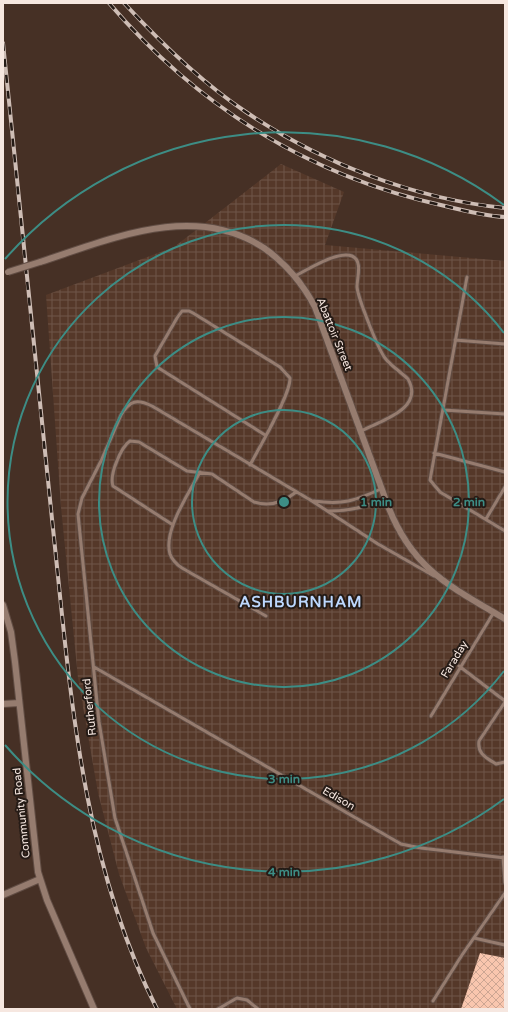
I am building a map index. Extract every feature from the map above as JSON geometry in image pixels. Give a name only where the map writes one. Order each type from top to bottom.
[{"type":"street","name":"Abattoir Street","points":[[6,273],[128,234],[170,226],[194,225],[226,230],[243,236],[271,253],[295,276],[311,298],[320,317],[394,521],[409,547],[439,579],[505,619]]},
{"type":"street","name":"Community Road","points":[[3,605],[11,632],[35,857],[40,879],[94,1009]]},
{"type":"street","points":[[3,704],[19,703]]},
{"type":"street","points":[[3,895],[40,879]]},
{"type":"lane","points":[[295,276],[319,263],[339,256],[350,255],[355,258],[359,265],[358,293],[382,355],[408,379],[411,384],[411,395],[405,407],[393,416],[361,431]]},
{"type":"lane","points":[[467,277],[430,480],[435,488],[505,531]]},
{"type":"lane","points":[[250,465],[288,390],[290,384],[287,374],[280,367],[193,313],[189,311],[182,311],[176,318],[155,356],[157,367],[265,435]]},
{"type":"lane","points":[[455,340],[505,344]]},
{"type":"lane","name":"Abattoir Street","points":[[133,401],[138,400],[152,406],[312,501],[384,548],[439,579]]},
{"type":"lane","name":"Rutherford","points":[[133,401],[125,408],[121,415],[101,461],[82,498],[78,514],[99,722],[112,802],[119,832],[153,933],[190,1009]]},
{"type":"lane","points":[[443,410],[505,414]]},
{"type":"lane","points":[[173,525],[112,486],[111,477],[124,447],[130,441],[139,442],[186,471],[212,474],[254,502],[260,504],[284,501],[296,492]]},
{"type":"lane","points":[[434,453],[505,472]]},
{"type":"lane","points":[[200,472],[173,525],[168,547],[170,555],[174,562],[266,616]]},
{"type":"lane","points":[[486,519],[505,487]]},
{"type":"lane","name":"Abattoir Street","points":[[312,501],[333,504],[345,502],[382,489]]},
{"type":"lane","points":[[326,511],[347,511],[357,509],[386,499]]},
{"type":"lane","name":"Faraday","points":[[431,716],[459,666],[494,612]]},
{"type":"lane","points":[[459,666],[505,702],[479,741],[478,748],[481,753],[496,764],[505,762]]},
{"type":"lane","name":"Edison","points":[[94,667],[401,844],[421,848],[504,858]]},
{"type":"lane","points":[[504,858],[505,883]]},
{"type":"lane","points":[[433,1001],[462,955],[505,893]]},
{"type":"lane","points":[[474,938],[505,945]]},
{"type":"lane","points":[[218,1009],[231,1000],[241,998],[247,1000],[258,1009]]},
{"type":"shaded area","name":"ASHBURNHAM","points":[[281,164],[344,192],[325,245],[505,261],[505,1009],[177,1009],[146,948],[119,874],[98,793],[78,678],[61,507],[46,295],[174,247]]},
{"type":"building","points":[[480,953],[505,958],[505,1009],[461,1009]]},
{"type":"railway","points":[[109,3],[143,40],[180,75],[219,105],[260,133],[303,156],[348,177],[396,193],[490,216],[505,217]]},
{"type":"railway","points":[[124,3],[152,33],[213,88],[246,112],[306,147],[370,176],[403,187],[437,196],[505,208]]},
{"type":"railway","points":[[3,43],[65,645],[82,770],[95,831],[111,892],[131,951],[157,1009]]},
{"type":"district","name":"ASHBURNHAM","points":[[301,602]]}]
